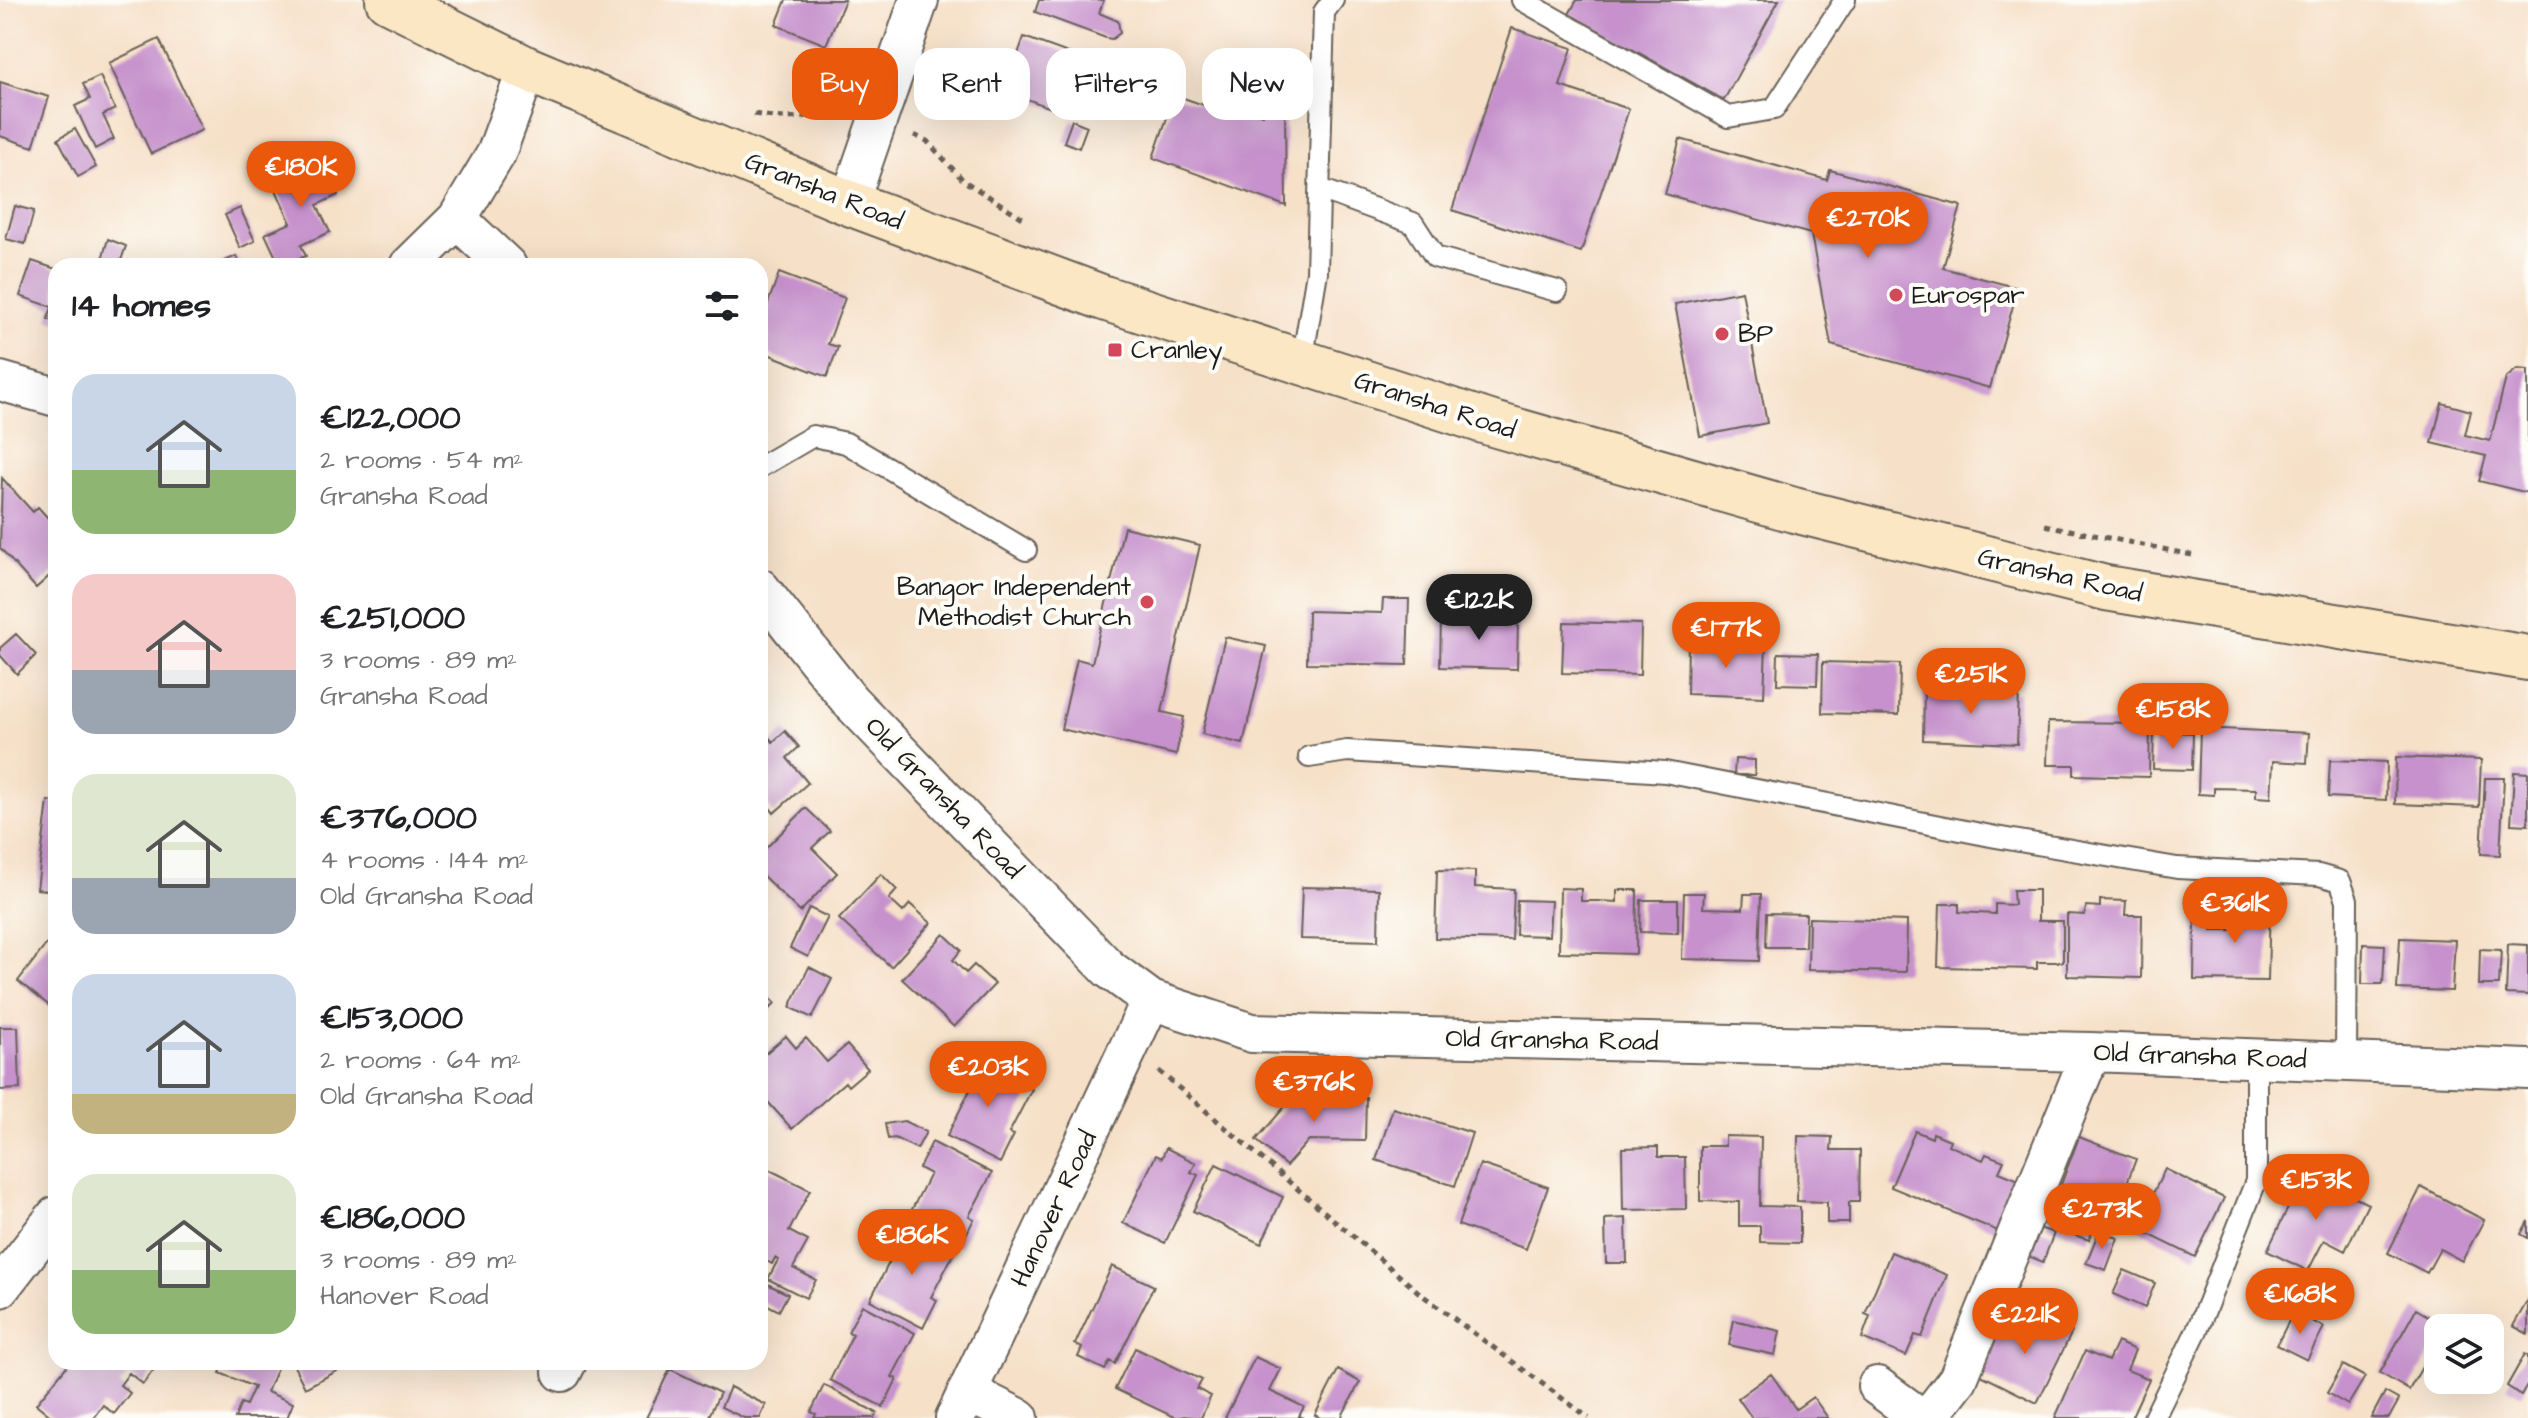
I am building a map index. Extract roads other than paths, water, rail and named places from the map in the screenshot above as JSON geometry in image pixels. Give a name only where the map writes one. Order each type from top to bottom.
[{"type":"street","name":"Gransha Road","points":[[388,0],[527,69],[849,203],[1104,298],[1493,424],[1723,490],[2106,588],[2528,658]]},
{"type":"street","points":[[849,203],[919,0]]},
{"type":"street","points":[[417,258],[457,219],[496,154],[527,69]]},
{"type":"street","points":[[457,219],[498,258]]},
{"type":"street","points":[[0,381],[48,395]]},
{"type":"street","name":"Old Gransha Road","points":[[768,598],[850,701],[1109,969],[1151,1000],[1252,1033],[2091,1052],[2528,1069]]},
{"type":"street","name":"Hanover Road","points":[[961,1405],[1151,1000]]},
{"type":"street","points":[[1928,1418],[1958,1379],[2091,1052]]},
{"type":"street","points":[[7,1267],[48,1224]]},
{"type":"street","points":[[1877,1386],[1921,1418]]},
{"type":"street","points":[[961,1405],[1019,1418]]},
{"type":"lane","points":[[1302,362],[1317,272],[1324,12],[1333,0]]},
{"type":"lane","points":[[1522,0],[1728,117],[1774,109],[1845,0]]},
{"type":"lane","points":[[1320,189],[1413,223],[1435,257],[1557,291]]},
{"type":"lane","points":[[768,462],[813,436],[846,443],[1026,550]]},
{"type":"lane","points":[[1309,757],[1347,751],[1665,772],[1996,837],[2177,868],[2330,878],[2340,881],[2347,900],[2346,1061]]},
{"type":"lane","points":[[2154,1418],[2198,1328],[2256,1181],[2256,1058]]},
{"type":"place","name":"Eurospar","points":[[1896,295]]},
{"type":"place","name":"BP","points":[[1722,334]]},
{"type":"place","name":"Cranley","points":[[1115,350]]},
{"type":"place","name":"Bangor Independent Methodist Church","points":[[1147,602]]}]
